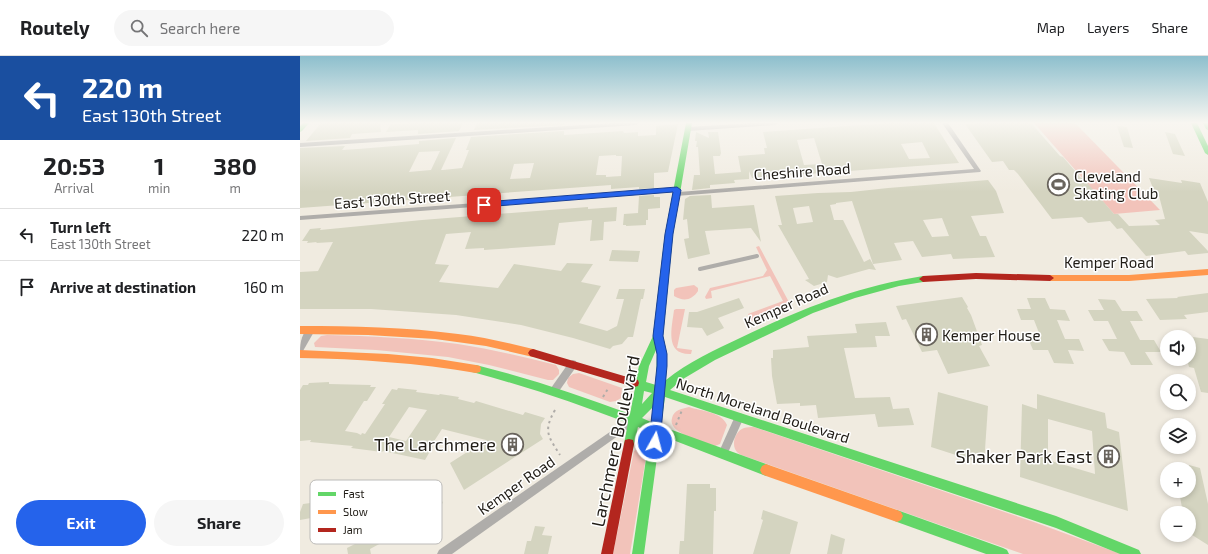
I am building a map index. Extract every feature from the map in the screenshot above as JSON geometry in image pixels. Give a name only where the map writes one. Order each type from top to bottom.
[{"type":"main road","name":"Larchmere Boulevard","points":[[638,554],[661,391],[662,354],[658,336],[669,234],[685,146]]},
{"type":"main road","name":"Kemper Road","points":[[633,420],[661,391],[689,369],[708,358],[795,315],[826,302],[886,285],[957,276],[997,275],[1104,279],[1158,277],[1208,272]]},
{"type":"main road","name":"North Moreland Boulevard","points":[[300,330],[415,334],[479,341],[542,355],[690,399],[738,417],[1056,522],[1135,554]]},
{"type":"main road","name":"Larchmere Boulevard","points":[[607,554],[639,385],[646,360],[658,336]]},
{"type":"main road","points":[[300,354],[374,356],[435,362],[483,371],[554,391],[656,430],[1003,554]]},
{"type":"street","name":"Cheshire Road","points":[[676,192],[978,171],[961,146]]},
{"type":"street","name":"East 130th Street","points":[[300,218],[676,192]]},
{"type":"street","points":[[300,348],[311,330]]},
{"type":"street","points":[[554,391],[573,364]]},
{"type":"street","points":[[723,454],[738,417]]},
{"type":"street","name":"Kemper Road","points":[[443,554],[633,420]]},
{"type":"lane","points":[[700,269],[757,256]]},
{"type":"path","points":[[602,398],[610,385]]},
{"type":"path","points":[[555,410],[548,422],[546,432],[560,455]]},
{"type":"path","points":[[674,428],[682,410]]},
{"type":"shaded area","points":[[1054,146],[1098,146],[1160,210],[1114,214]]},
{"type":"shaded area","points":[[759,246],[790,304],[752,321],[748,314],[783,301],[770,276],[711,291],[712,298],[706,299],[705,297],[710,288],[763,276],[767,270],[756,247]]},
{"type":"shaded area","points":[[694,285],[698,288],[698,291],[690,298],[681,299],[674,296],[674,290],[676,288]]},
{"type":"shaded area","points":[[685,309],[677,348],[692,350],[691,354],[682,353],[673,345],[671,332],[674,310]]},
{"type":"shaded area","points":[[327,335],[409,339],[470,346],[556,365],[559,370],[559,374],[553,380],[548,380],[489,365],[448,357],[376,350],[315,347],[314,343],[321,336]]},
{"type":"shaded area","points":[[579,373],[622,388],[621,398],[610,402],[569,387],[567,383],[568,378],[573,374]]},
{"type":"shaded area","points":[[689,407],[721,417],[727,425],[720,444],[715,446],[695,439],[681,433],[675,428],[672,424],[674,413],[678,410]]},
{"type":"shaded area","points":[[754,427],[1034,522],[1121,554],[1023,554],[738,453],[734,447],[736,435],[744,428]]},
{"type":"shaded area","points":[[637,449],[645,451],[646,457],[630,554],[613,554],[634,451]]},
{"type":"building","points":[[345,146],[342,150],[392,146],[452,146],[441,170],[462,168],[469,150],[466,150],[467,146],[673,146],[668,172],[654,173],[654,188],[639,189],[639,187],[611,189],[611,185],[300,208],[300,148]],"holes":[[[440,151],[431,170],[409,172],[419,152]],[[599,156],[622,156],[621,176],[606,177],[606,175],[596,175]],[[534,163],[530,178],[510,179],[514,164]]]},
{"type":"building","points":[[696,146],[720,146],[720,156],[713,156],[715,174],[741,172],[738,156],[765,154],[764,148],[767,148],[767,146],[799,146],[804,165],[822,164],[817,146],[902,146],[909,159],[930,158],[924,146],[949,146],[959,163],[752,178],[749,171],[749,179],[734,180],[735,183],[710,185],[710,188],[692,190],[694,175],[700,175],[698,147]]},
{"type":"building","name":"Cleveland Skating Club","points":[[981,146],[1051,146],[1081,178],[1083,178],[1114,214],[1118,214],[1129,226],[1160,225],[1155,220],[1165,219],[1158,192],[1154,191],[1149,178],[1182,183],[1181,180],[1200,183],[1208,202],[1208,234],[1189,231],[1208,251],[1208,253],[1188,255],[1185,251],[1146,256],[1122,228],[1117,229],[1110,221],[1088,223],[1082,217],[1052,219],[1014,170],[1009,170],[1003,161],[992,162]]},
{"type":"building","points":[[1132,146],[1133,148],[1124,147]]},
{"type":"building","points":[[1170,146],[1181,146],[1185,156],[1173,154]]},
{"type":"building","points":[[988,180],[996,191],[1004,213],[971,216],[980,236],[986,236],[995,257],[953,259],[951,254],[922,257],[913,241],[894,243],[902,260],[873,264],[852,201],[830,205],[834,220],[843,220],[864,262],[870,259],[876,270],[869,269],[837,278],[828,275],[827,282],[814,286],[805,280],[809,279],[778,225],[782,225],[775,196],[851,192]],"holes":[[[809,206],[813,222],[797,224],[793,208]],[[942,218],[949,236],[932,237],[923,220]]]},
{"type":"building","points":[[654,195],[654,197],[660,197],[660,208],[648,209],[648,220],[646,220],[646,225],[623,225],[624,214],[638,213],[639,196]]},
{"type":"building","points":[[711,195],[712,208],[754,205],[761,242],[751,228],[705,231],[710,254],[688,259],[684,239],[689,238],[687,219],[683,220],[685,199],[690,196]]},
{"type":"building","points":[[588,207],[588,209],[617,207],[616,221],[604,222],[603,240],[590,241],[592,220],[559,223],[555,245],[484,250],[484,248],[465,249],[471,232],[446,234],[435,264],[449,265],[439,282],[498,288],[514,264],[561,271],[567,263],[593,264],[581,282],[601,286],[579,323],[607,331],[617,326],[624,299],[616,299],[619,289],[645,289],[643,299],[641,299],[633,337],[628,337],[622,344],[613,346],[610,349],[521,325],[456,315],[371,309],[300,309],[300,272],[318,271],[333,242],[307,243],[308,241],[302,241],[310,229],[321,228],[320,230],[422,220]]},
{"type":"building","points":[[612,250],[640,251],[638,262],[609,261]]},
{"type":"building","points":[[1208,293],[1208,312],[1184,315],[1187,319],[1160,320],[1146,299],[1178,298],[1177,297]]},
{"type":"building","points":[[962,297],[968,307],[967,308],[982,345],[979,346],[990,366],[948,374],[937,350],[922,352],[906,319],[902,320],[896,306]]},
{"type":"building","points":[[739,298],[744,308],[718,318],[724,328],[707,336],[702,328],[687,327],[689,312],[697,312]]},
{"type":"building","points":[[1027,298],[1045,298],[1050,309],[1065,310],[1070,321],[1057,320],[1065,339],[1079,339],[1084,351],[1068,350],[1074,364],[1054,363],[1048,350],[1033,350],[1028,338],[1041,338],[1034,320],[1021,320],[1017,309],[1031,309]]},
{"type":"building","points":[[1098,299],[1115,300],[1122,311],[1137,311],[1143,321],[1130,321],[1140,340],[1154,340],[1160,350],[1160,352],[1145,352],[1153,365],[1131,365],[1124,352],[1109,351],[1102,339],[1117,339],[1108,321],[1094,321],[1088,310],[1104,310]]},
{"type":"building","points":[[886,322],[890,336],[875,336],[877,347],[844,348],[855,398],[890,397],[893,409],[909,408],[914,425],[878,427],[875,414],[818,418],[816,405],[800,406],[800,403],[777,404],[772,376],[771,358],[773,358],[773,350],[809,347],[807,336],[857,333],[855,324]]},
{"type":"building","points":[[1196,337],[1208,339],[1208,393],[1201,392],[1194,368],[1189,367],[1196,366]]},
{"type":"building","points":[[329,382],[329,384],[371,385],[370,387],[376,387],[367,401],[364,401],[345,431],[361,435],[362,433],[365,434],[385,404],[382,404],[392,389],[397,390],[398,388],[417,390],[416,392],[459,397],[458,399],[474,403],[476,401],[523,415],[525,412],[545,418],[541,424],[540,434],[543,439],[464,490],[450,463],[486,440],[442,429],[431,446],[433,446],[425,460],[383,451],[351,448],[353,446],[310,442],[311,440],[300,441],[300,390],[303,385],[308,385],[309,383]],"holes":[[[409,407],[427,410],[406,441],[389,437]]]},
{"type":"building","points":[[938,392],[988,406],[984,464],[931,447]]},
{"type":"building","name":"Shaker Park East","points":[[1037,394],[1105,413],[1107,428],[1119,432],[1128,511],[1020,477],[1022,404],[1037,409]],"holes":[[[1048,419],[1092,431],[1095,474],[1048,460]]]},
{"type":"building","points":[[1196,467],[1200,468],[1208,504],[1208,545],[1196,537],[1196,506],[1182,506],[1180,498],[1196,498]]},
{"type":"building","points":[[687,484],[710,484],[710,488],[716,488],[713,554],[679,554],[680,541],[684,541]]},
{"type":"building","points":[[310,503],[310,518],[300,520],[300,512],[303,504]]},
{"type":"building","points":[[763,510],[798,522],[790,554],[753,554],[763,520],[761,519]]},
{"type":"building","points":[[535,526],[545,527],[542,535],[552,536],[548,554],[524,554],[527,541],[531,541]]},
{"type":"building","points":[[831,534],[845,539],[842,554],[827,554]]},
{"type":"building","points":[[355,544],[379,544],[370,549],[371,554],[348,554],[347,548]]},
{"type":"traffic: fast","points":[[629,444],[644,366],[658,336],[669,234],[685,146]]},
{"type":"traffic: fast","points":[[1205,146],[1208,153]]},
{"type":"traffic: fast","points":[[633,420],[679,376],[695,366],[767,329],[832,302],[876,288],[923,279]]},
{"type":"traffic: fast","points":[[638,554],[661,391],[662,354],[658,336]]},
{"type":"traffic: fast","points":[[476,369],[574,398],[766,470]]},
{"type":"traffic: fast","points":[[634,383],[709,406],[1056,522],[1135,554]]},
{"type":"traffic: fast","points":[[897,516],[1003,554]]},
{"type":"traffic: slow","points":[[1050,278],[1129,278],[1208,272]]},
{"type":"traffic: slow","points":[[300,330],[368,331],[435,335],[486,342],[533,353]]},
{"type":"traffic: slow","points":[[300,354],[388,358],[432,362],[476,369]]},
{"type":"traffic: slow","points":[[766,470],[897,516]]},
{"type":"traffic: jam","points":[[923,279],[976,276],[1050,278]]},
{"type":"traffic: jam","points":[[533,353],[634,383]]},
{"type":"traffic: jam","points":[[607,554],[629,444]]},
{"type":"place","name":"Cleveland Skating Club","points":[[1058,185]]},
{"type":"place","name":"Kemper House","points":[[926,335]]},
{"type":"place","name":"The Larchmere","points":[[512,444]]},
{"type":"place","name":"Shaker Park East","points":[[1108,456]]},
{"type":"route","points":[[484,205],[677,190],[669,234],[658,336],[662,354],[662,366],[661,391],[655,442]]}]
